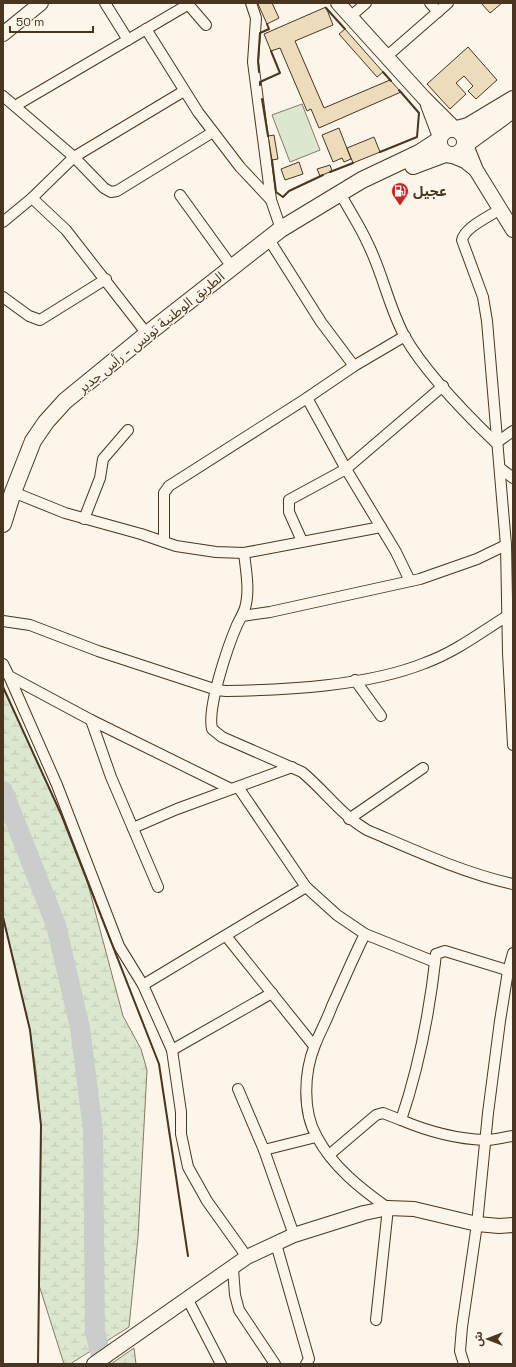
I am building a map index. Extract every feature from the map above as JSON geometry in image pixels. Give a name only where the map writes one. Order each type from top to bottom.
[{"type":"main road","points":[[513,99],[468,126],[446,130],[444,147],[461,153],[466,145],[513,110]]},
{"type":"main road","points":[[456,129],[465,137],[466,145]]},
{"type":"main road","name":"الطريق الوطنية تونس - رأس جدير","points":[[3,524],[13,492],[33,441],[46,422],[65,400],[268,238],[346,190],[380,180],[444,147]]},
{"type":"street","points":[[3,34],[41,3]]},
{"type":"street","points":[[105,3],[128,40]]},
{"type":"street","points":[[250,3],[256,18],[253,62],[271,200],[282,229]]},
{"type":"street","points":[[338,3],[424,98],[456,129]]},
{"type":"street","points":[[350,17],[366,3]]},
{"type":"street","points":[[430,3],[438,12]]},
{"type":"street","points":[[386,57],[448,3]]},
{"type":"street","points":[[15,106],[188,4],[206,25]]},
{"type":"street","points":[[146,29],[184,91],[213,132],[240,167],[271,200]]},
{"type":"street","points":[[3,222],[32,198],[74,157],[184,91]]},
{"type":"street","points":[[3,96],[74,157],[104,188],[111,192],[117,191],[213,132]]},
{"type":"street","points":[[424,98],[444,147],[476,170]]},
{"type":"street","points":[[466,145],[476,170],[513,230]]},
{"type":"street","points":[[346,190],[405,336],[443,386],[478,426],[496,443]]},
{"type":"street","points":[[180,195],[232,267]]},
{"type":"street","points":[[32,198],[66,230],[106,279],[147,334]]},
{"type":"street","points":[[500,209],[468,231],[462,240],[483,297],[506,545],[510,619],[513,745]]},
{"type":"street","points":[[268,238],[321,322],[354,366]]},
{"type":"street","points":[[3,297],[29,316],[40,320],[106,279]]},
{"type":"street","points":[[164,542],[165,489],[354,366],[405,336]]},
{"type":"street","points":[[302,541],[289,512],[289,500],[346,469],[443,386]]},
{"type":"street","points":[[307,398],[346,469],[396,552],[410,581]]},
{"type":"street","points":[[84,519],[100,478],[103,459],[128,430]]},
{"type":"street","points":[[496,443],[513,431]]},
{"type":"street","points":[[500,468],[513,478]]},
{"type":"street","points":[[13,492],[44,506],[84,519],[196,550],[244,553],[380,527]]},
{"type":"street","points":[[242,616],[270,612],[410,581],[477,559],[506,545]]},
{"type":"street","points":[[244,553],[247,597],[242,616],[231,642],[217,690],[211,720],[212,729],[244,747],[292,767],[312,780],[336,808],[349,819],[367,830],[494,880],[513,884]]},
{"type":"street","points":[[3,620],[30,625],[98,651],[217,690],[275,689],[385,676],[426,663],[510,619]]},
{"type":"street","points":[[3,664],[57,785],[119,946],[143,985],[172,1050],[181,1112],[181,1134],[188,1167],[207,1201],[247,1257]]},
{"type":"street","points":[[9,676],[91,720],[234,788],[306,887],[337,916],[365,934],[435,962]]},
{"type":"street","points":[[355,680],[380,716]]},
{"type":"street","points":[[91,720],[102,753],[158,887]]},
{"type":"street","points":[[133,828],[292,767]]},
{"type":"street","points":[[349,819],[423,768]]},
{"type":"street","points":[[143,985],[306,887]]},
{"type":"street","points":[[365,934],[343,978],[314,1046],[308,1076],[306,1099],[316,1136],[329,1155],[361,1189],[388,1208]]},
{"type":"street","points":[[226,936],[314,1046]]},
{"type":"street","points":[[401,1120],[407,1101],[428,1010],[437,952],[445,951],[511,971]]},
{"type":"street","points":[[464,1364],[460,1351],[462,1327],[477,1224],[488,1113],[513,953]]},
{"type":"street","points":[[172,1050],[272,993]]},
{"type":"street","points":[[238,1089],[264,1150],[294,1235]]},
{"type":"street","points":[[329,1155],[376,1115],[384,1113],[432,1131],[486,1140],[513,1136]]},
{"type":"street","points":[[264,1150],[316,1136]]},
{"type":"street","points":[[376,1320],[388,1208]]},
{"type":"street","points":[[94,1364],[233,1269],[247,1257],[294,1235],[364,1213],[388,1208],[414,1210],[447,1216],[477,1224],[499,1226],[513,1225]]},
{"type":"street","points":[[276,1244],[309,1359],[306,1364]]},
{"type":"street","points":[[233,1269],[235,1295],[239,1310],[275,1364]]},
{"type":"street","points":[[188,1300],[221,1364]]},
{"type":"green space","points":[[302,104],[320,150],[290,162],[272,115]]},
{"type":"green space","points":[[3,687],[61,814],[86,877],[123,1016],[141,1049],[147,1070],[138,1237],[129,1327],[70,1364],[64,1364],[39,1285],[41,1125],[36,1071],[30,1030],[3,917]]},
{"type":"green space","points":[[134,1348],[136,1364],[111,1364]]},
{"type":"building","points":[[272,3],[279,18],[267,24],[258,4]]},
{"type":"building","points":[[481,3],[502,3],[490,13]]},
{"type":"building","points":[[326,7],[333,25],[295,41],[324,108],[390,80],[401,92],[319,128],[311,109],[307,111],[280,48],[271,51],[264,34]]},
{"type":"building","points":[[345,29],[383,72],[377,77],[339,34]]},
{"type":"building","points":[[468,47],[497,80],[476,99],[468,91],[473,86],[464,76],[456,83],[466,94],[450,109],[427,84]]},
{"type":"building","points":[[339,128],[351,159],[344,162],[342,158],[333,162],[322,135]]},
{"type":"building","points":[[274,135],[278,159],[272,160],[268,136]]},
{"type":"building","points":[[374,137],[380,152],[353,163],[347,148]]},
{"type":"building","points":[[299,162],[303,174],[285,180],[281,169]]},
{"type":"building","points":[[330,165],[332,171],[320,176],[317,169]]},
{"type":"waterway","points":[[3,791],[56,925],[80,1028],[93,1130],[95,1332],[103,1364]]},
{"type":"wall","points":[[326,8],[345,29]]},
{"type":"wall","points":[[259,72],[258,61],[260,33],[269,29],[267,24]]},
{"type":"wall","points":[[260,85],[260,82],[280,73],[271,51]]},
{"type":"wall","points":[[383,72],[391,81]]},
{"type":"wall","points":[[380,152],[417,137],[419,113],[399,90]]},
{"type":"wall","points":[[262,99],[268,136]]},
{"type":"wall","points":[[272,160],[276,192],[283,197],[289,191],[323,175]]},
{"type":"wall","points":[[330,172],[353,163]]},
{"type":"wall","points":[[3,687],[61,814],[159,1064],[188,1256]]},
{"type":"wall","points":[[3,917],[30,1030],[41,1125],[38,1364]]},
{"type":"place","name":"عجيل","points":[[400,206]]}]
